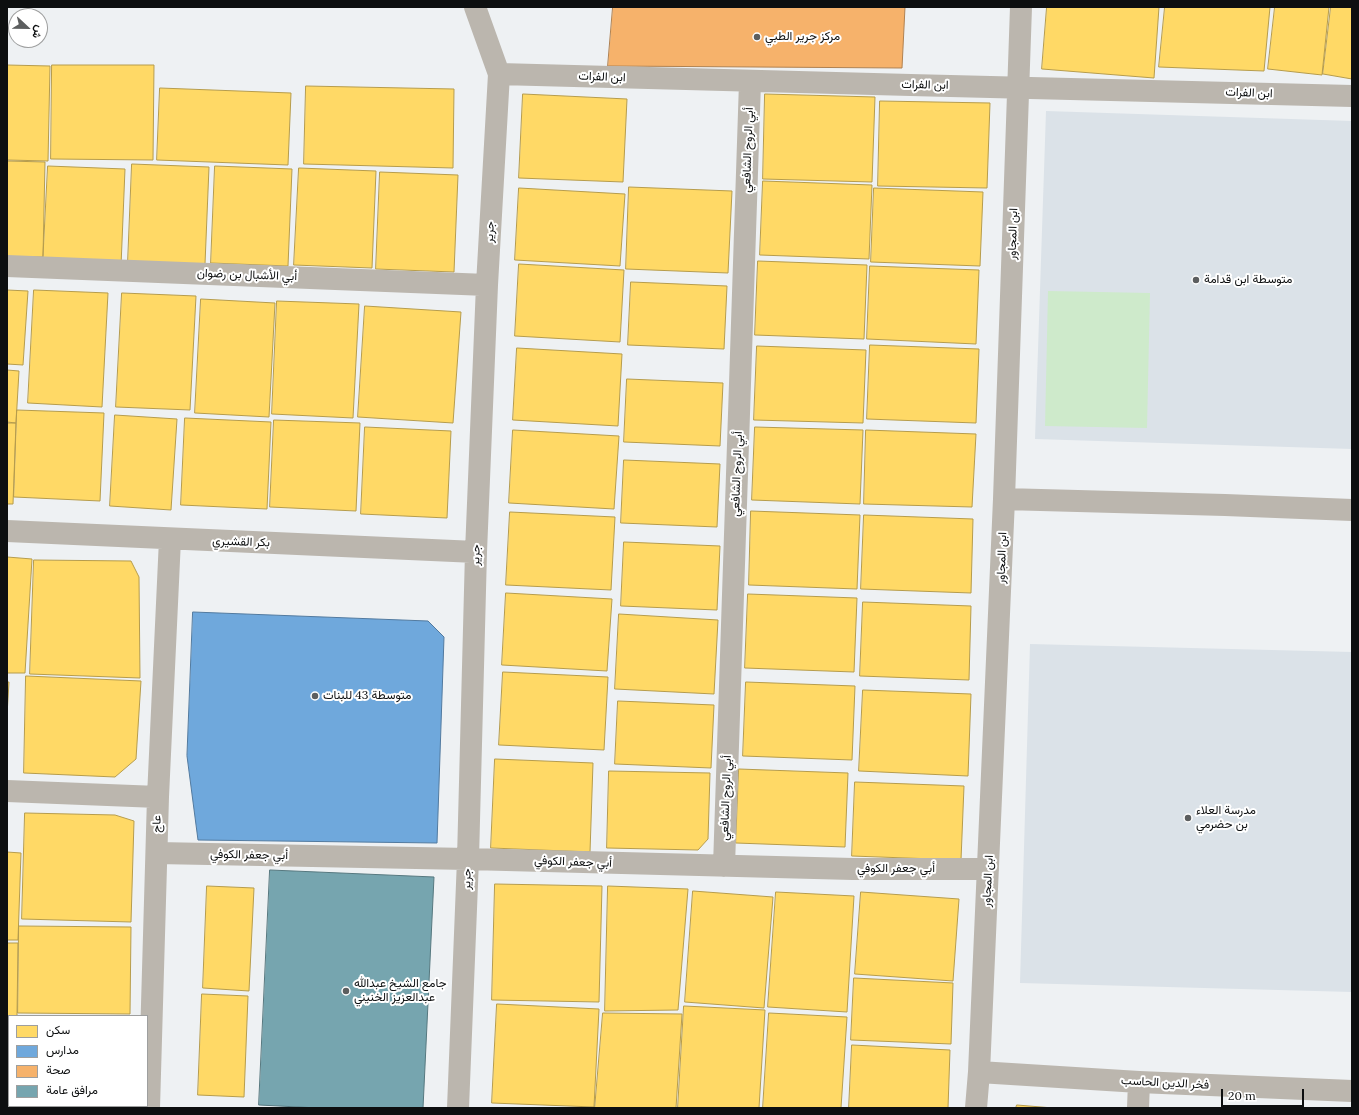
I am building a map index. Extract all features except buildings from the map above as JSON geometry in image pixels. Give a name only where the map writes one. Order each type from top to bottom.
[{"type":"street","name":"جرير","points":[[458,1108],[468,859],[476,552],[487,285],[499,74],[475,7]]},
{"type":"street","name":"ابن المجاور","points":[[976,1108],[979,1072],[1004,499],[1021,7]]},
{"type":"street","name":"ابن الفرات","points":[[499,74],[750,82],[1019,87],[1352,96]]},
{"type":"street","name":"أبي الروح الشافعي","points":[[724,866],[750,82]]},
{"type":"street","name":"أبي الأشبال بن رضوان","points":[[7,266],[487,285]]},
{"type":"street","points":[[1004,499],[1352,510]]},
{"type":"street","name":"بكر القشيري","points":[[7,531],[476,552]]},
{"type":"street","name":"عاج","points":[[149,1108],[158,797],[170,539]]},
{"type":"street","points":[[7,791],[158,797]]},
{"type":"street","name":"أبي جعفر الكوفي","points":[[157,853],[853,869],[988,869]]},
{"type":"street","name":"فخر الدين الحاسب","points":[[979,1072],[1139,1082],[1352,1091]]},
{"type":"street","points":[[1138,1108],[1139,1082]]},
{"type":"shaded area","name":"متوسطة ابن قدامة","points":[[1046,111],[1352,121],[1352,449],[1035,439]]},
{"type":"shaded area","name":"مدرسة العلاء بن حضرمي","points":[[1030,644],[1352,652],[1352,992],[1020,983]]},
{"type":"green space","points":[[1048,291],[1150,293],[1147,428],[1045,426]]},
{"type":"place","name":"مركز جرير الطبي","points":[[757,37]]},
{"type":"place","name":"متوسطة ابن قدامة","points":[[1196,280]]},
{"type":"place","name":"متوسطة 43 للبنات","points":[[315,696]]},
{"type":"place","name":"مدرسة العلاء بن حضرمي","points":[[1188,818]]},
{"type":"place","name":"جامع الشيخ عبدالله عبدالعزيز الخنيني","points":[[346,991]]}]
